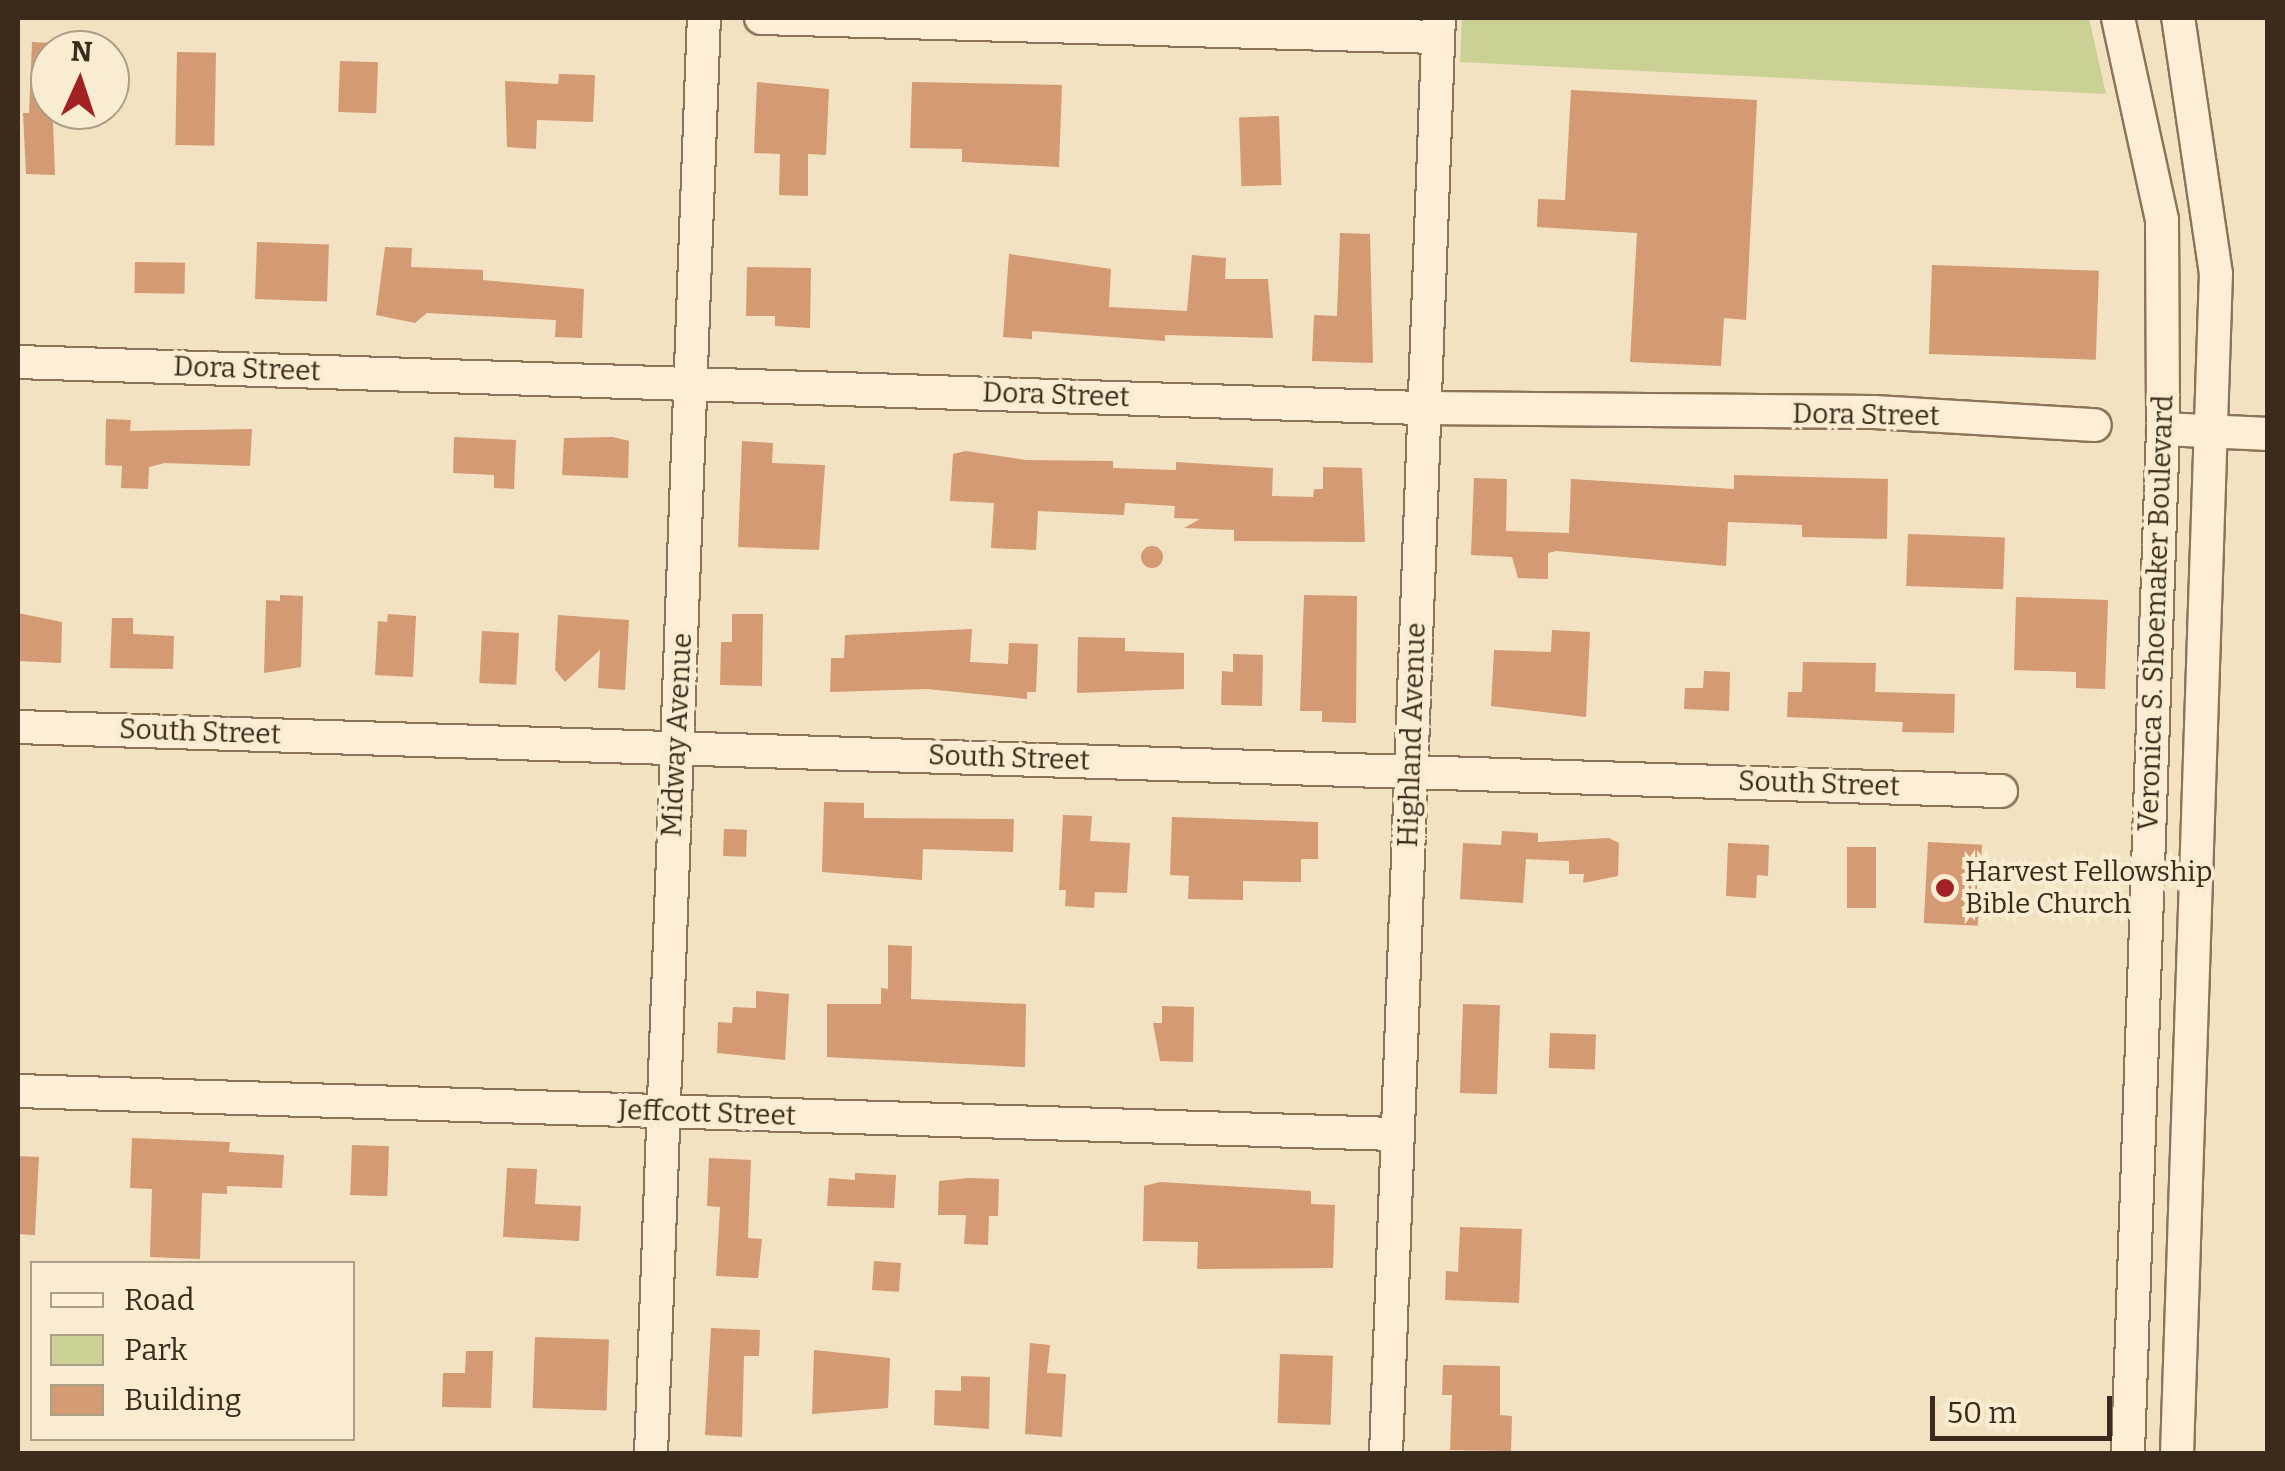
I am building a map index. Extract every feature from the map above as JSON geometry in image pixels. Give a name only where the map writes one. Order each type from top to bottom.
[{"type":"street","name":"Midway Avenue","points":[[652,1454],[661,1110],[704,18]]},
{"type":"street","points":[[762,18],[1438,27]]},
{"type":"street","name":"Veronica S. Shoemaker Boulevard","points":[[2118,18],[2162,220],[2163,429],[2128,1454]]},
{"type":"street","name":"Veronica S. Shoemaker Boulevard","points":[[2177,1454],[2215,432],[2216,274],[2178,18]]},
{"type":"street","name":"Highland Avenue","points":[[1386,1454],[1438,27]]},
{"type":"street","name":"Dora Street","points":[[18,362],[1423,408],[1874,412],[2095,425]]},
{"type":"street","points":[[2163,429],[2268,434]]},
{"type":"street","name":"South Street","points":[[18,727],[2001,791]]},
{"type":"street","name":"Jeffcott Street","points":[[18,1091],[1396,1134]]},
{"type":"green space","points":[[1462,18],[2089,18],[2106,94],[1460,62]]},
{"type":"building","points":[[177,52],[216,53],[214,146],[175,145]]},
{"type":"building","points":[[340,61],[378,62],[376,113],[338,112]]},
{"type":"building","points":[[559,74],[595,75],[593,122],[537,120],[536,149],[507,147],[505,81],[558,84]]},
{"type":"building","points":[[757,82],[829,89],[826,155],[808,154],[808,196],[779,195],[780,154],[754,153]]},
{"type":"building","points":[[912,82],[1062,85],[1059,167],[962,162],[962,149],[910,148]]},
{"type":"building","points":[[30,89],[30,130],[53,130],[55,175],[26,174],[23,113],[29,113]]},
{"type":"building","points":[[1571,90],[1757,100],[1746,320],[1724,318],[1721,366],[1630,362],[1637,233],[1537,227],[1538,199],[1565,200]]},
{"type":"building","points":[[1279,116],[1281,185],[1241,186],[1239,117]]},
{"type":"building","points":[[1340,233],[1370,234],[1373,363],[1312,361],[1314,315],[1337,316]]},
{"type":"building","points":[[257,242],[329,245],[327,301],[255,299]]},
{"type":"building","points":[[385,247],[412,248],[411,267],[483,270],[483,280],[584,289],[582,338],[555,337],[556,320],[427,313],[415,323],[376,315]]},
{"type":"building","points":[[1009,254],[1111,269],[1109,307],[1187,311],[1192,255],[1226,258],[1225,279],[1268,279],[1273,338],[1165,335],[1165,341],[1032,331],[1032,339],[1003,337]]},
{"type":"building","points":[[135,262],[185,263],[184,294],[134,293]]},
{"type":"building","points":[[1932,265],[2099,271],[2096,360],[1929,354]]},
{"type":"building","points":[[747,267],[811,268],[810,328],[775,326],[775,316],[746,316]]},
{"type":"building","points":[[106,419],[131,420],[130,431],[252,429],[250,466],[165,463],[149,467],[148,489],[121,488],[122,466],[105,465]]},
{"type":"building","points":[[454,437],[516,440],[514,489],[494,488],[494,475],[453,473]]},
{"type":"building","points":[[613,437],[629,441],[628,478],[562,475],[564,438]]},
{"type":"building","points":[[742,441],[773,443],[772,463],[825,465],[819,550],[738,547]]},
{"type":"building","points":[[966,451],[1026,460],[1113,461],[1113,468],[1176,470],[1176,462],[1273,468],[1272,496],[1313,497],[1314,489],[1323,489],[1323,467],[1362,468],[1365,542],[1234,541],[1234,530],[1184,528],[1200,519],[1174,518],[1175,506],[1125,503],[1124,515],[1038,511],[1036,550],[991,548],[994,503],[950,501],[953,454]]},
{"type":"building","points":[[1734,475],[1888,479],[1887,539],[1802,537],[1802,525],[1728,522],[1726,566],[1556,551],[1548,553],[1548,579],[1518,578],[1512,557],[1471,555],[1474,478],[1507,479],[1506,531],[1569,533],[1571,479],[1734,489]]},
{"type":"building","points":[[1908,534],[2005,537],[2003,589],[1906,586]]},
{"type":"building","points":[[1152,546],[1160,549],[1160,565],[1152,568],[1144,565],[1141,557],[1144,549]]},
{"type":"building","points":[[280,595],[303,596],[301,667],[264,673],[266,600],[280,601]]},
{"type":"building","points":[[1304,595],[1357,596],[1356,723],[1322,722],[1322,711],[1300,711]]},
{"type":"building","points":[[2016,597],[2108,600],[2105,689],[2076,688],[2076,672],[2014,670]]},
{"type":"building","points":[[18,613],[62,622],[61,663],[18,661]]},
{"type":"building","points":[[388,614],[416,616],[413,677],[375,675],[378,621],[387,622]]},
{"type":"building","points":[[732,614],[763,614],[762,686],[720,685],[721,642],[732,642]]},
{"type":"building","points":[[558,615],[629,620],[625,690],[598,688],[600,650],[565,682],[555,670]]},
{"type":"building","points":[[112,618],[133,618],[133,634],[174,636],[173,669],[110,668]]},
{"type":"building","points":[[972,629],[970,662],[1008,664],[1009,643],[1038,644],[1036,692],[1027,692],[1027,699],[927,689],[830,692],[831,658],[844,658],[845,635]]},
{"type":"building","points":[[1552,630],[1590,632],[1586,717],[1491,706],[1494,650],[1551,652]]},
{"type":"building","points":[[482,631],[519,633],[516,685],[479,683]]},
{"type":"building","points":[[1078,637],[1125,638],[1125,651],[1184,653],[1184,689],[1077,693]]},
{"type":"building","points":[[1233,654],[1263,655],[1262,706],[1221,705],[1222,671],[1233,672]]},
{"type":"building","points":[[1803,662],[1876,663],[1875,692],[1955,694],[1954,733],[1902,732],[1903,722],[1787,717],[1788,692],[1802,692]]},
{"type":"building","points":[[1704,671],[1730,672],[1729,711],[1684,709],[1685,688],[1703,688]]},
{"type":"building","points":[[824,802],[864,803],[864,818],[1014,819],[1013,852],[923,849],[922,880],[822,872]]},
{"type":"building","points":[[1063,815],[1092,816],[1090,841],[1130,843],[1127,893],[1095,892],[1094,908],[1065,906],[1066,890],[1059,890]]},
{"type":"building","points":[[1172,817],[1318,822],[1318,859],[1301,859],[1301,882],[1243,881],[1243,900],[1188,899],[1189,876],[1170,875]]},
{"type":"building","points":[[724,829],[747,830],[746,857],[723,856]]},
{"type":"building","points":[[1502,831],[1538,833],[1538,842],[1609,838],[1619,843],[1618,876],[1583,883],[1584,874],[1569,874],[1569,861],[1526,859],[1523,903],[1460,899],[1463,843],[1501,845]]},
{"type":"building","points":[[1928,842],[1982,845],[1978,926],[1924,923]]},
{"type":"building","points":[[1728,843],[1769,845],[1768,876],[1757,875],[1756,898],[1726,896]]},
{"type":"building","points":[[1847,847],[1876,847],[1876,908],[1847,908]]},
{"type":"building","points":[[888,945],[912,946],[911,999],[1026,1004],[1025,1067],[827,1057],[827,1004],[881,1004],[881,988],[888,989]]},
{"type":"building","points":[[756,991],[789,994],[785,1060],[717,1053],[718,1022],[732,1023],[733,1007],[756,1008]]},
{"type":"building","points":[[1463,1004],[1500,1005],[1497,1094],[1460,1093]]},
{"type":"building","points":[[1162,1006],[1194,1007],[1193,1062],[1160,1061],[1153,1023],[1162,1023]]},
{"type":"building","points":[[1550,1033],[1596,1035],[1595,1070],[1549,1068]]},
{"type":"building","points":[[132,1138],[230,1142],[229,1152],[284,1155],[282,1188],[227,1186],[227,1194],[202,1193],[200,1259],[150,1257],[152,1189],[130,1188]]},
{"type":"building","points":[[352,1145],[389,1146],[387,1196],[350,1195]]},
{"type":"building","points":[[18,1156],[39,1157],[35,1235],[18,1234]]},
{"type":"building","points":[[709,1158],[751,1160],[748,1238],[762,1239],[758,1278],[716,1276],[720,1207],[707,1206]]},
{"type":"building","points":[[507,1168],[537,1169],[535,1204],[581,1206],[579,1241],[503,1237]]},
{"type":"building","points":[[855,1173],[896,1175],[894,1208],[827,1206],[829,1178],[855,1180]]},
{"type":"building","points":[[999,1179],[998,1216],[989,1216],[988,1245],[964,1244],[966,1215],[938,1215],[939,1181]]},
{"type":"building","points":[[1160,1182],[1311,1191],[1311,1204],[1335,1205],[1333,1268],[1197,1269],[1198,1242],[1143,1241],[1144,1186]]},
{"type":"building","points":[[1460,1227],[1522,1229],[1519,1303],[1445,1300],[1446,1271],[1458,1272]]},
{"type":"building","points":[[874,1261],[901,1263],[899,1292],[872,1290]]},
{"type":"building","points":[[711,1328],[760,1330],[759,1356],[744,1356],[742,1437],[705,1435]]},
{"type":"building","points":[[535,1337],[609,1340],[606,1411],[533,1408]]},
{"type":"building","points":[[1030,1343],[1050,1345],[1047,1373],[1066,1374],[1062,1437],[1025,1434]]},
{"type":"building","points":[[814,1350],[890,1358],[888,1408],[812,1414]]},
{"type":"building","points":[[466,1351],[493,1351],[491,1408],[442,1407],[443,1373],[465,1373]]},
{"type":"building","points":[[1280,1354],[1333,1356],[1331,1425],[1278,1423]]},
{"type":"building","points":[[1443,1365],[1500,1366],[1500,1415],[1512,1416],[1511,1451],[1450,1450],[1452,1395],[1442,1395]]},
{"type":"building","points":[[961,1376],[990,1377],[989,1429],[934,1425],[935,1390],[961,1391]]},
{"type":"place","name":"Harvest Fellowship Bible Church","points":[[1945,888]]}]
